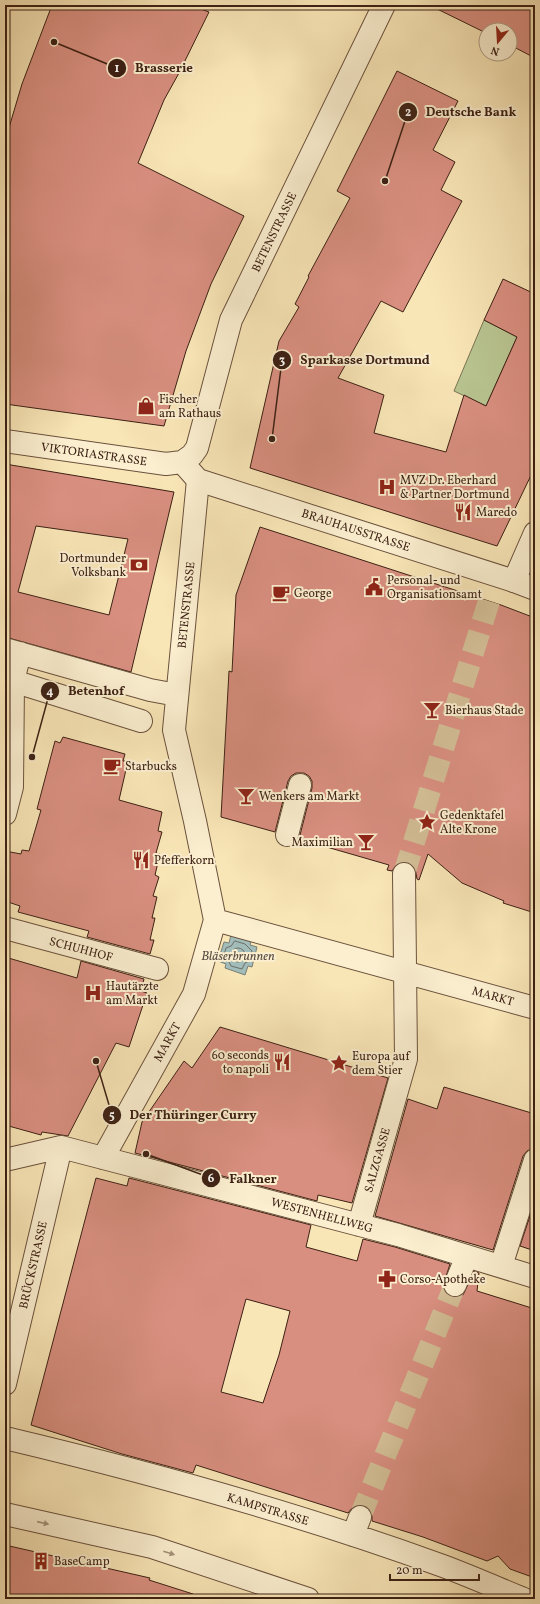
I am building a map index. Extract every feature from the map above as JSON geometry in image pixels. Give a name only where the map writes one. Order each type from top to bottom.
[{"type":"street","name":"BETENSTRASSE","points":[[182,462],[192,455],[197,448],[231,320],[384,5]]},
{"type":"street","name":"VIKTORIASTRASSE","points":[[5,441],[166,464],[182,462]]},
{"type":"street","points":[[182,462],[198,480]]},
{"type":"street","name":"BETENSTRASSE","points":[[195,821],[174,730],[198,480]]},
{"type":"street","name":"BRAUHAUSSTRASSE","points":[[198,480],[535,589]]},
{"type":"street","points":[[514,581],[535,533]]},
{"type":"street","points":[[5,814],[12,787],[13,651],[76,683],[144,722],[174,730]]},
{"type":"street","points":[[13,681],[76,683],[150,690],[177,695]]},
{"type":"street","points":[[287,836],[300,785]]},
{"type":"street","name":"MARKT","points":[[103,1158],[194,994],[215,920],[195,821]]},
{"type":"street","points":[[404,874],[404,971]]},
{"type":"street","name":"MARKT","points":[[215,920],[535,1008]]},
{"type":"street","name":"SCHUHHOF","points":[[5,928],[157,969]]},
{"type":"street","name":"SALZGASSE","points":[[359,1225],[406,1059],[404,971]]},
{"type":"street","points":[[5,1160],[61,1147]]},
{"type":"street","name":"WESTENHELLWEG","points":[[61,1147],[359,1225],[535,1277]]},
{"type":"street","name":"BRÜCKSTRASSE","points":[[5,1384],[61,1147]]},
{"type":"street","points":[[501,1266],[535,1160]]},
{"type":"street","points":[[455,1285],[467,1256]]},
{"type":"street","name":"KAMPSTRASSE","points":[[5,1438],[83,1456],[218,1494],[357,1526],[444,1566],[524,1599]]},
{"type":"street","points":[[5,1514],[152,1548],[308,1599]]},
{"type":"green space","points":[[484,320],[517,337],[486,406],[454,391]]},
{"type":"water","name":"Bläserbrunnen","points":[[231,935],[251,941],[250,945],[257,947],[252,967],[248,966],[245,975],[225,968],[226,964],[218,961],[224,942],[229,943]]},
{"type":"building","points":[[52,5],[190,5],[209,12],[164,100],[138,163],[244,216],[211,284],[186,351],[164,426],[5,404],[5,141],[22,84]]},
{"type":"building","points":[[429,5],[535,5],[535,58],[518,49],[518,22],[478,22],[478,29]]},
{"type":"building","points":[[397,71],[458,101],[433,150],[455,162],[441,190],[462,201],[403,312],[381,301],[338,378],[384,395],[374,433],[446,452],[464,395],[486,406],[517,337],[484,320],[503,279],[535,294],[535,467],[497,546],[250,468],[279,341],[299,307],[295,304],[309,277],[308,276],[350,198],[337,191]]},
{"type":"building","name":"Dortmunder Volksbank","points":[[5,464],[174,492],[131,672],[5,637]],"holes":[[[36,526],[128,539],[109,615],[18,592]]]},
{"type":"building","points":[[260,527],[501,605],[535,618],[535,913],[503,903],[504,901],[462,883],[428,854],[419,880],[417,879],[415,868],[410,863],[398,863],[392,871],[387,870],[389,865],[299,839],[312,788],[312,781],[309,776],[304,773],[296,773],[291,776],[288,781],[275,832],[221,817],[229,671],[232,672],[236,595]]},
{"type":"building","points":[[63,737],[125,754],[123,761],[128,761],[119,800],[162,812],[158,831],[162,832],[156,853],[160,854],[155,875],[159,877],[153,896],[157,897],[152,918],[155,918],[150,940],[154,940],[150,954],[87,937],[89,931],[18,912],[20,906],[5,901],[5,851],[21,854],[22,850],[29,851],[41,810],[37,809],[55,741],[60,743]]},
{"type":"building","points":[[5,957],[77,978],[81,961],[144,979],[141,991],[147,993],[129,1047],[116,1043],[68,1136],[42,1132],[41,1135],[5,1125]]},
{"type":"building","points":[[220,1027],[388,1078],[352,1203],[318,1195],[317,1201],[135,1153],[142,1122],[184,1061],[192,1068]]},
{"type":"building","points":[[444,1087],[535,1114],[535,1148],[527,1151],[523,1156],[493,1250],[375,1216],[408,1099],[437,1109]]},
{"type":"building","points":[[96,1178],[127,1186],[129,1178],[311,1225],[306,1247],[357,1261],[363,1239],[395,1247],[450,1264],[443,1286],[445,1292],[450,1296],[457,1297],[463,1295],[474,1271],[479,1273],[477,1291],[535,1309],[535,1578],[510,1569],[498,1556],[487,1561],[423,1537],[372,1521],[370,1510],[364,1505],[353,1507],[348,1513],[196,1465],[193,1473],[122,1454],[31,1425]],"holes":[[[246,1299],[290,1311],[279,1355],[263,1403],[221,1392]]]},
{"type":"building","points":[[535,1201],[535,1251],[520,1246]]},
{"type":"building","name":"BaseCamp","points":[[5,1545],[150,1578],[149,1580],[193,1594],[192,1599],[5,1599]]},
{"type":"tunnel","points":[[404,874],[489,601]]},
{"type":"tunnel","points":[[360,1517],[455,1285]]},
{"type":"place","name":"Brasserie","points":[[54,42]]},
{"type":"place","name":"Deutsche Bank","points":[[385,181]]},
{"type":"place","name":"Fischer am Rathaus","points":[[146,406]]},
{"type":"place","name":"Sparkasse Dortmund","points":[[272,439]]},
{"type":"place","name":"MVZ Dr. Eberhard & Partner Dortmund","points":[[387,487]]},
{"type":"place","name":"Maredo","points":[[463,512]]},
{"type":"place","name":"Dortmunder Volksbank","points":[[139,565]]},
{"type":"place","name":"Personal- und Organisationsamt","points":[[374,587]]},
{"type":"place","name":"George","points":[[281,593]]},
{"type":"place","name":"Bierhaus Stade","points":[[432,710]]},
{"type":"place","name":"Betenhof","points":[[32,757]]},
{"type":"place","name":"Starbucks","points":[[112,766]]},
{"type":"place","name":"Wenkers am Markt","points":[[246,796]]},
{"type":"place","name":"Gedenktafel Alte Krone","points":[[427,822]]},
{"type":"place","name":"Maximilian","points":[[366,842]]},
{"type":"place","name":"Pfefferkorn","points":[[141,860]]},
{"type":"place","name":"Hautärzte am Markt","points":[[93,993]]},
{"type":"place","name":"Der Thüringer Curry","points":[[96,1061]]},
{"type":"place","name":"60 seconds to napoli","points":[[282,1062]]},
{"type":"place","name":"Europa auf dem Stier","points":[[339,1063]]},
{"type":"place","name":"Falkner","points":[[146,1154]]},
{"type":"place","name":"Corso-Apotheke","points":[[387,1279]]},
{"type":"place","name":"BaseCamp","points":[[41,1561]]}]
